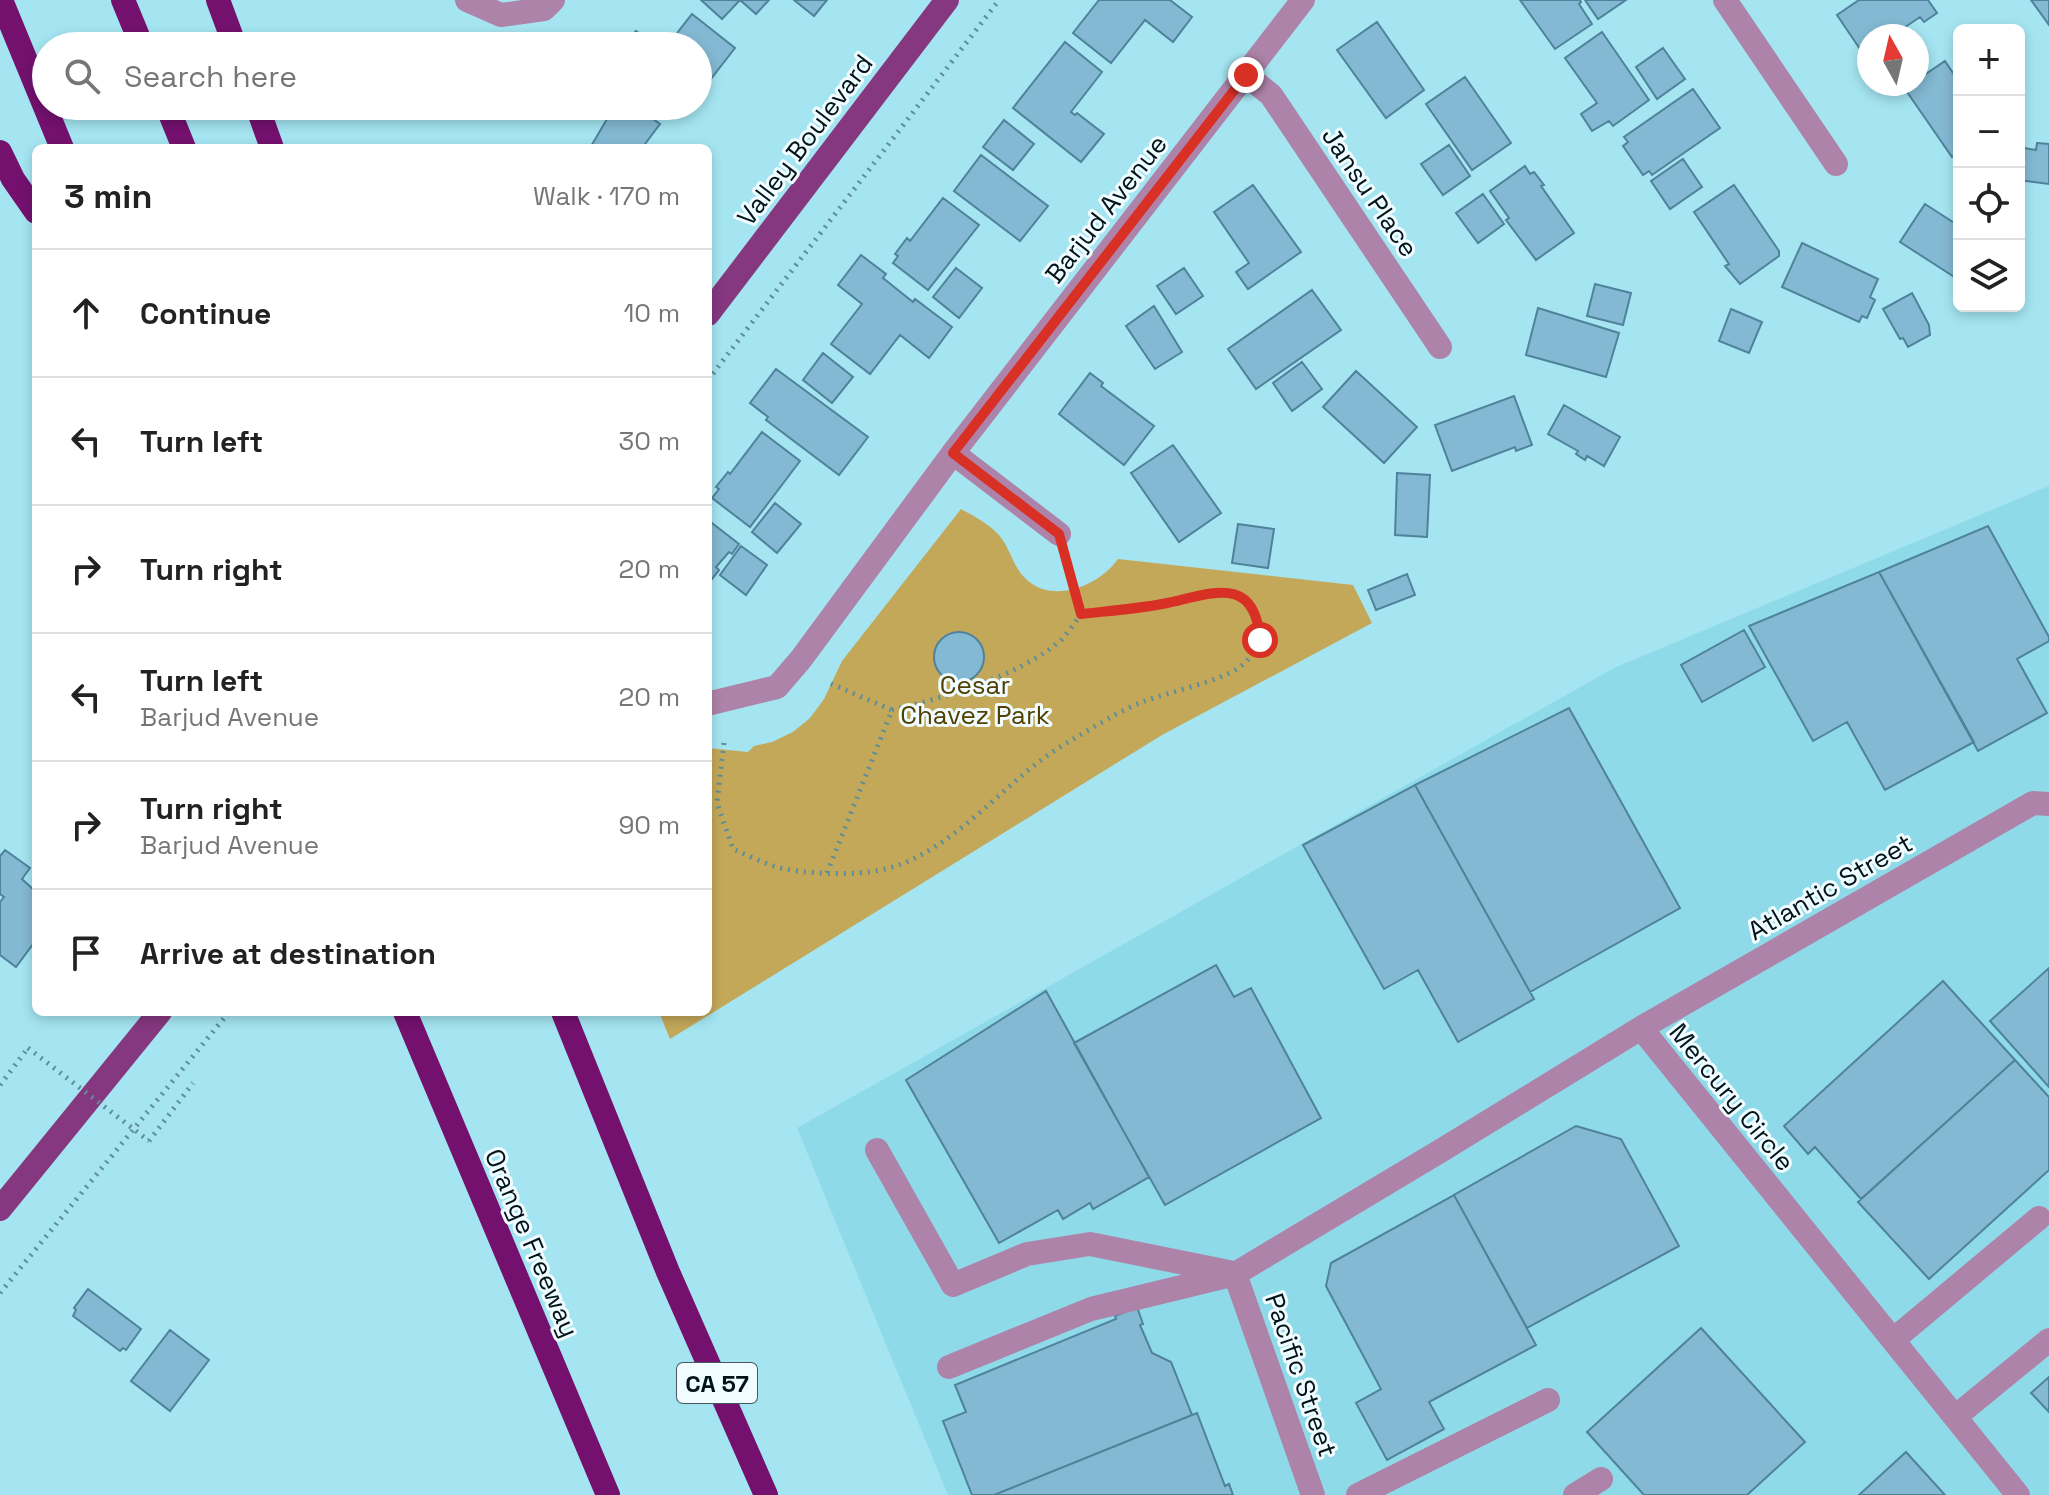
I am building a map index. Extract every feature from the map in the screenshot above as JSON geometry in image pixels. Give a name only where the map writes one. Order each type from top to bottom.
[{"type":"highway","points":[[1,0],[32,75]]},
{"type":"highway","points":[[123,0],[136,32]]},
{"type":"highway","points":[[218,0],[230,32]]},
{"type":"highway","points":[[50,120],[60,144]]},
{"type":"highway","points":[[173,120],[182,144]]},
{"type":"highway","points":[[262,120],[271,144]]},
{"type":"highway","points":[[0,152],[13,179],[32,206]]},
{"type":"highway","name":"Orange Freeway","points":[[407,1016],[608,1495]]},
{"type":"highway","name":"CA 57","points":[[565,1016],[668,1272],[766,1495]]},
{"type":"main road","name":"Valley Boulevard","points":[[712,309],[947,0]]},
{"type":"main road","points":[[0,1209],[157,1016]]},
{"type":"street","points":[[467,0],[501,15],[544,9],[553,0]]},
{"type":"street","name":"Barjud Avenue","points":[[712,703],[777,687],[801,659],[953,453],[1303,0]]},
{"type":"street","points":[[1725,0],[1836,164]]},
{"type":"street","name":"Jansu Place","points":[[1246,75],[1271,95],[1440,347]]},
{"type":"street","points":[[953,453],[1059,534]]},
{"type":"street","name":"Atlantic Street","points":[[1641,1028],[2033,803],[2049,804]]},
{"type":"street","name":"Mercury Circle","points":[[949,1367],[1091,1309],[1235,1274],[1641,1028],[2018,1495]]},
{"type":"street","points":[[877,1150],[953,1285],[1027,1254],[1090,1244],[1235,1274]]},
{"type":"street","points":[[1893,1340],[2039,1218]]},
{"type":"street","name":"Pacific Street","points":[[1235,1274],[1313,1495]]},
{"type":"street","points":[[1955,1417],[2049,1340]]},
{"type":"street","points":[[1358,1495],[1548,1400]]},
{"type":"street","points":[[1575,1495],[1601,1479]]},
{"type":"path","points":[[712,375],[999,0]]},
{"type":"path","points":[[1059,534],[1081,614]]},
{"type":"path","points":[[724,743],[717,803],[733,849],[782,868],[827,873],[851,874],[903,863],[955,833],[1061,746],[1142,702],[1236,670],[1252,656],[1260,640],[1258,621],[1250,605],[1231,592],[1212,591],[1161,604],[1081,614],[1062,638],[1031,661],[938,699],[892,710],[827,682]]},
{"type":"path","points":[[827,873],[892,710]]},
{"type":"path","points":[[0,1293],[226,1016]]},
{"type":"path","points":[[0,1085],[28,1048],[149,1141],[193,1083]]},
{"type":"shaded area","points":[[2049,486],[2049,1495],[948,1495],[797,1128],[1614,668]]},
{"type":"green space","name":"Cesar Chavez Park","points":[[961,509],[998,534],[1024,577],[1035,586],[1047,590],[1061,591],[1087,584],[1110,569],[1118,559],[1353,585],[1372,623],[1162,735],[712,1013],[712,748],[748,752],[754,746],[793,732],[810,718],[824,699],[842,661]]},
{"type":"green space","name":"Cesar Chavez Park","points":[[661,1016],[707,1016],[670,1039]]},
{"type":"building","points":[[701,0],[740,0],[722,19]]},
{"type":"building","points":[[740,0],[769,0],[756,14]]},
{"type":"building","points":[[794,0],[827,0],[814,16]]},
{"type":"building","points":[[1099,0],[1170,0],[1192,17],[1173,42],[1145,20],[1111,63],[1073,33]]},
{"type":"building","points":[[1520,0],[1580,0],[1579,4],[1592,24],[1555,49]]},
{"type":"building","points":[[1585,0],[1626,0],[1598,19]]},
{"type":"building","points":[[1859,0],[1928,0],[1937,13],[1924,22],[1920,17],[1910,24],[1857,24],[1857,45],[1837,15]]},
{"type":"building","points":[[2031,0],[2049,0],[2049,25]]},
{"type":"building","points":[[692,14],[735,48],[712,77],[712,32],[678,32]]},
{"type":"building","points":[[1377,22],[1424,90],[1386,118],[1337,50]]},
{"type":"building","points":[[1602,32],[1649,100],[1613,126],[1609,121],[1592,131],[1581,114],[1597,103],[1565,58]]},
{"type":"building","points":[[1065,42],[1102,72],[1071,112],[1077,113],[1104,134],[1081,162],[1013,108]]},
{"type":"building","points":[[1663,48],[1685,79],[1657,99],[1636,67]]},
{"type":"building","points":[[1945,61],[1953,73],[1952,157],[1910,96],[1929,96],[1929,72]]},
{"type":"building","points":[[1465,77],[1511,143],[1472,170],[1426,104]]},
{"type":"building","points":[[1693,89],[1720,128],[1652,175],[1649,171],[1643,175],[1623,146],[1628,142],[1624,137]]},
{"type":"building","points":[[606,120],[654,120],[660,124],[645,144],[592,144]]},
{"type":"building","points":[[1004,120],[1034,144],[1013,170],[983,147]]},
{"type":"building","points":[[2037,143],[2049,144],[2049,184],[2025,181],[2025,148],[2036,150]]},
{"type":"building","points":[[1449,145],[1470,176],[1443,195],[1421,164]]},
{"type":"building","points":[[981,155],[1048,206],[1020,241],[954,191]]},
{"type":"building","points":[[1683,159],[1702,187],[1670,209],[1651,181]]},
{"type":"building","points":[[1525,166],[1544,185],[1541,186],[1574,233],[1536,260],[1506,220],[1509,218],[1490,191]]},
{"type":"building","points":[[1253,185],[1301,252],[1248,289],[1236,272],[1249,263],[1214,212]]},
{"type":"building","points":[[1734,185],[1779,251],[1779,256],[1740,284],[1725,266],[1729,264],[1694,212]]},
{"type":"building","points":[[1483,194],[1504,224],[1478,243],[1456,213]]},
{"type":"building","points":[[943,198],[979,225],[928,290],[893,263],[898,256],[895,254],[907,238],[910,241]]},
{"type":"building","points":[[1925,204],[1953,222],[1953,276],[1900,242]]},
{"type":"building","points":[[1802,243],[1878,279],[1870,297],[1875,300],[1867,318],[1862,316],[1859,322],[1782,287]]},
{"type":"building","points":[[861,255],[886,274],[883,278],[913,302],[915,299],[952,327],[929,358],[900,335],[870,374],[831,344],[862,304],[838,285]]},
{"type":"building","points":[[956,268],[982,288],[959,318],[933,297]]},
{"type":"building","points":[[1184,268],[1203,296],[1176,314],[1157,286]]},
{"type":"building","points":[[1595,284],[1631,293],[1623,325],[1587,316]]},
{"type":"building","points":[[1312,290],[1341,330],[1256,389],[1228,349]]},
{"type":"building","points":[[1912,293],[1929,325],[1930,335],[1908,347],[1883,309]]},
{"type":"building","points":[[1154,306],[1182,352],[1155,369],[1126,326]]},
{"type":"building","points":[[1538,308],[1619,333],[1606,377],[1526,355]]},
{"type":"building","points":[[1731,309],[1762,322],[1749,353],[1719,341]]},
{"type":"building","points":[[823,353],[853,377],[832,403],[803,380]]},
{"type":"building","points":[[1302,362],[1322,389],[1292,411],[1273,383]]},
{"type":"building","points":[[776,369],[868,437],[839,475],[766,420],[768,417],[750,403]]},
{"type":"building","points":[[1356,371],[1417,427],[1384,463],[1323,407]]},
{"type":"building","points":[[1090,373],[1103,383],[1101,386],[1154,426],[1124,465],[1059,414]]},
{"type":"building","points":[[1514,396],[1532,445],[1516,451],[1515,447],[1452,471],[1435,425]]},
{"type":"building","points":[[1564,405],[1620,437],[1604,466],[1587,456],[1585,460],[1576,454],[1578,451],[1548,434]]},
{"type":"building","points":[[762,432],[800,461],[750,527],[712,498],[719,489],[716,487]]},
{"type":"building","points":[[1173,445],[1221,513],[1179,542],[1131,473]]},
{"type":"building","points":[[1397,473],[1430,475],[1427,537],[1395,535]]},
{"type":"building","points":[[775,503],[801,524],[777,553],[752,532]]},
{"type":"building","points":[[712,523],[739,544],[716,567],[719,570],[712,579]]},
{"type":"building","points":[[1238,524],[1274,529],[1268,568],[1232,563]]},
{"type":"building","points":[[1988,526],[2049,637],[2049,641],[2017,659],[2047,713],[1978,751],[1879,572]]},
{"type":"building","points":[[741,546],[767,565],[746,595],[720,575]]},
{"type":"building","points":[[1879,572],[1974,742],[1885,790],[1847,722],[1813,741],[1749,626]]},
{"type":"building","points":[[1407,574],[1415,595],[1376,610],[1368,590]]},
{"type":"building","points":[[1744,630],[1765,667],[1702,702],[1681,665]]},
{"type":"building","points":[[959,632],[977,639],[984,657],[977,675],[959,682],[941,675],[934,657],[941,639]]},
{"type":"building","points":[[1569,708],[1680,908],[1530,992],[1415,785]]},
{"type":"building","points":[[1415,785],[1534,999],[1458,1042],[1418,970],[1384,989],[1303,845]]},
{"type":"building","points":[[5,850],[30,868],[22,879],[32,888],[32,945],[16,967],[0,955],[0,902],[4,897],[0,894],[0,856]]},
{"type":"building","points":[[1216,965],[1234,997],[1251,988],[1321,1118],[1165,1205],[1074,1043]]},
{"type":"building","points":[[2049,968],[2049,1087],[1990,1021]]},
{"type":"building","points":[[1943,981],[2015,1060],[1861,1199],[1815,1147],[1808,1154],[1784,1126]]},
{"type":"building","points":[[1046,991],[1149,1177],[1093,1209],[1090,1203],[1063,1219],[1058,1210],[999,1243],[906,1080]]},
{"type":"building","points":[[2015,1060],[2049,1097],[2049,1170],[1929,1279],[1858,1202]]},
{"type":"building","points":[[1576,1126],[1621,1139],[1679,1246],[1527,1328],[1454,1195]]},
{"type":"building","points":[[1454,1195],[1536,1345],[1429,1402],[1444,1429],[1387,1460],[1356,1403],[1381,1389],[1326,1286],[1331,1263]]},
{"type":"building","points":[[88,1289],[141,1329],[126,1350],[123,1348],[120,1351],[73,1316],[74,1308]]},
{"type":"building","points":[[1137,1307],[1143,1324],[1140,1325],[1152,1353],[1171,1362],[1192,1415],[994,1495],[972,1495],[943,1421],[966,1412],[955,1385],[1116,1319],[1115,1316]]},
{"type":"building","points":[[1701,1328],[1805,1442],[1747,1495],[1644,1495],[1587,1432]]},
{"type":"building","points":[[170,1330],[209,1360],[170,1411],[131,1381]]},
{"type":"building","points":[[2049,1377],[2049,1412],[2031,1393]]},
{"type":"building","points":[[1197,1413],[1225,1486],[1229,1484],[1233,1495],[994,1495]]},
{"type":"building","points":[[1906,1452],[1945,1495],[1859,1495]]},
{"type":"route","points":[[1246,75],[953,453],[1059,534],[1081,614],[1161,604],[1212,591],[1231,592],[1250,605],[1258,621],[1260,640]]}]
